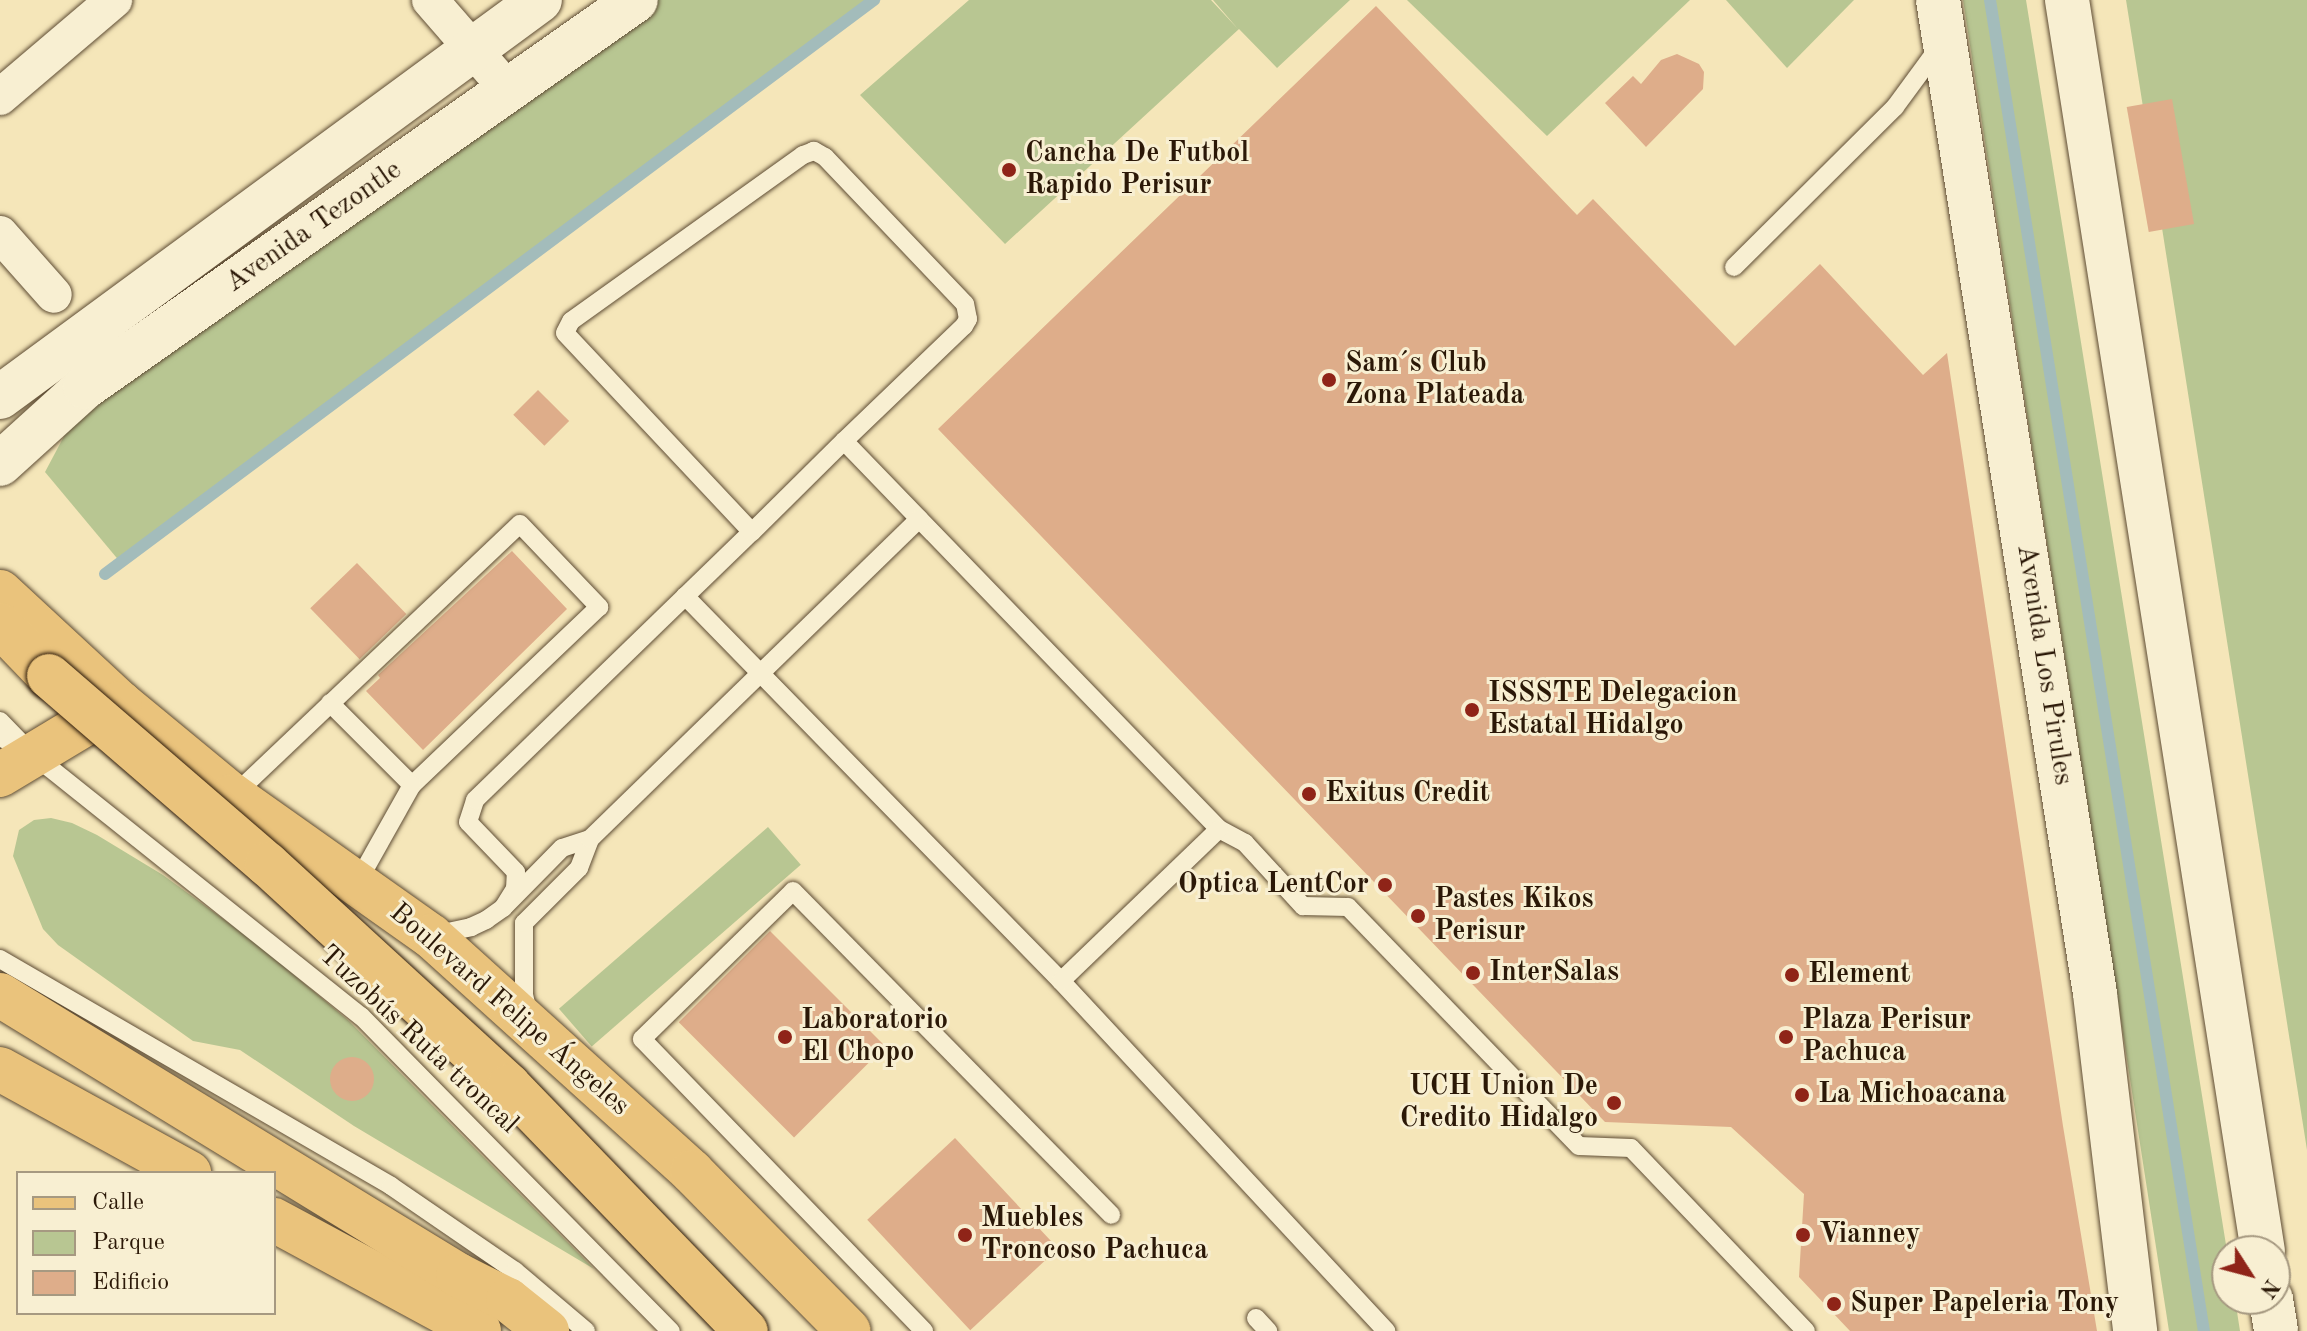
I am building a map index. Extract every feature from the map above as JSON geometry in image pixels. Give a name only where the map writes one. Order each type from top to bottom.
[{"type":"main road","name":"Boulevard Felipe Ángeles","points":[[0,592],[120,703],[233,796],[431,936],[531,1023],[692,1172],[849,1331]]},
{"type":"main road","name":"Boulevard Felipe Ángeles","points":[[0,625],[60,686],[267,864],[509,1086],[746,1331]]},
{"type":"main road","points":[[10,755],[120,703]]},
{"type":"main road","points":[[0,995],[458,1275],[508,1300],[547,1331]]},
{"type":"main road","points":[[0,1069],[185,1171]]},
{"type":"main road","points":[[276,1221],[479,1331]]},
{"type":"street","points":[[0,97],[114,0]]},
{"type":"street","points":[[430,0],[509,91]]},
{"type":"street","name":"Avenida Tezontle","points":[[0,397],[540,0]]},
{"type":"street","name":"Avenida Tezontle","points":[[0,464],[85,387],[636,0]]},
{"type":"street","points":[[2067,0],[2260,1235]]},
{"type":"street","name":"Avenida Los Pirules","points":[[1942,19],[2095,994],[2135,1331]]},
{"type":"street","points":[[0,234],[54,295]]},
{"type":"lane","points":[[1734,267],[1895,107],[1942,19]]},
{"type":"lane","points":[[503,908],[515,889],[516,872],[468,822],[475,800],[752,532],[844,441],[964,326],[968,311],[825,157],[814,151],[808,151],[571,321],[565,333],[567,339],[752,532]]},
{"type":"lane","points":[[844,441],[1219,829],[1245,843],[1303,906],[1348,907],[1579,1146],[1631,1148],[1806,1331]]},
{"type":"lane","points":[[531,1023],[524,995],[524,923],[579,868],[590,839],[919,519]]},
{"type":"lane","points":[[233,796],[520,524],[599,607],[412,785],[357,883]]},
{"type":"lane","points":[[685,596],[1061,981],[1386,1331]]},
{"type":"lane","points":[[330,703],[412,785]]},
{"type":"lane","name":"Tuzobús Ruta troncal","points":[[0,721],[10,755],[361,1016],[671,1331]]},
{"type":"lane","points":[[1061,981],[1219,829]]},
{"type":"lane","points":[[431,936],[471,927],[503,908],[562,848],[590,839]]},
{"type":"lane","points":[[924,1331],[642,1039],[793,891],[1111,1215]]},
{"type":"lane","points":[[0,959],[391,1186],[515,1271],[586,1331]]},
{"type":"green space","points":[[650,0],[875,0],[121,563],[45,472],[87,393]]},
{"type":"green space","name":"Cancha De Futbol Rapido Perisur","points":[[969,0],[1211,0],[1238,29],[1213,0],[1350,0],[1277,68],[1239,29],[1005,244],[860,95]]},
{"type":"green space","points":[[1407,0],[1690,0],[1547,136]]},
{"type":"green space","points":[[1726,0],[1854,0],[1787,68]]},
{"type":"green space","points":[[1963,0],[2026,0],[2224,1235],[2211,1235],[2211,1315],[2238,1315],[2240,1331],[2169,1331]]},
{"type":"green space","points":[[2126,0],[2307,0],[2307,1150],[2140,88]]},
{"type":"green space","points":[[51,818],[72,823],[97,835],[163,875],[256,943],[349,1021],[594,1269],[354,1126],[240,1050],[193,1041],[58,945],[43,929],[13,856],[19,830],[34,820]]},
{"type":"green space","points":[[768,827],[801,865],[592,1046],[559,1009]]},
{"type":"building","points":[[1376,6],[1577,215],[1593,199],[1735,346],[1820,264],[1923,375],[1947,353],[2063,1126],[2097,1331],[1850,1331],[1799,1277],[1804,1194],[1731,1127],[1605,1122],[938,429]]},
{"type":"building","points":[[1677,54],[1699,64],[1704,72],[1703,89],[1646,147],[1605,103],[1633,76],[1641,84],[1661,60]]},
{"type":"building","points":[[2172,99],[2194,224],[2149,232],[2127,107]]},
{"type":"building","points":[[538,390],[569,421],[544,446],[513,415]]},
{"type":"building","points":[[512,551],[567,609],[423,750],[366,691],[380,678],[378,675]]},
{"type":"building","points":[[357,563],[406,614],[360,659],[310,608]]},
{"type":"building","name":"Laboratorio El Chopo","points":[[770,931],[885,1046],[794,1137],[679,1022]]},
{"type":"building","points":[[352,1057],[368,1063],[374,1079],[368,1095],[352,1101],[336,1095],[330,1079],[336,1063]]},
{"type":"building","name":"Muebles Troncoso Pachuca","points":[[955,1138],[1058,1248],[970,1330],[867,1220]]},
{"type":"waterway","points":[[105,574],[874,0]]},
{"type":"waterway","points":[[1990,0],[2204,1331]]},
{"type":"place","name":"Cancha De Futbol Rapido Perisur","points":[[1009,170]]},
{"type":"place","name":"Sam´s Club Zona Plateada","points":[[1329,380]]},
{"type":"place","name":"ISSSTE Delegacion Estatal Hidalgo","points":[[1472,710]]},
{"type":"place","name":"Exitus Credit","points":[[1309,794]]},
{"type":"place","name":"Optica LentCor","points":[[1385,885]]},
{"type":"place","name":"Pastes Kikos Perisur","points":[[1418,916]]},
{"type":"place","name":"InterSalas","points":[[1473,973]]},
{"type":"place","name":"Element","points":[[1792,975]]},
{"type":"place","name":"Laboratorio El Chopo","points":[[785,1037]]},
{"type":"place","name":"Plaza Perisur Pachuca","points":[[1786,1037]]},
{"type":"place","name":"La Michoacana","points":[[1802,1095]]},
{"type":"place","name":"UCH Union De Credito Hidalgo","points":[[1614,1103]]},
{"type":"place","name":"Muebles Troncoso Pachuca","points":[[965,1235]]},
{"type":"place","name":"Vianney","points":[[1803,1235]]},
{"type":"place","name":"Super Papeleria Tony","points":[[1834,1304]]}]
